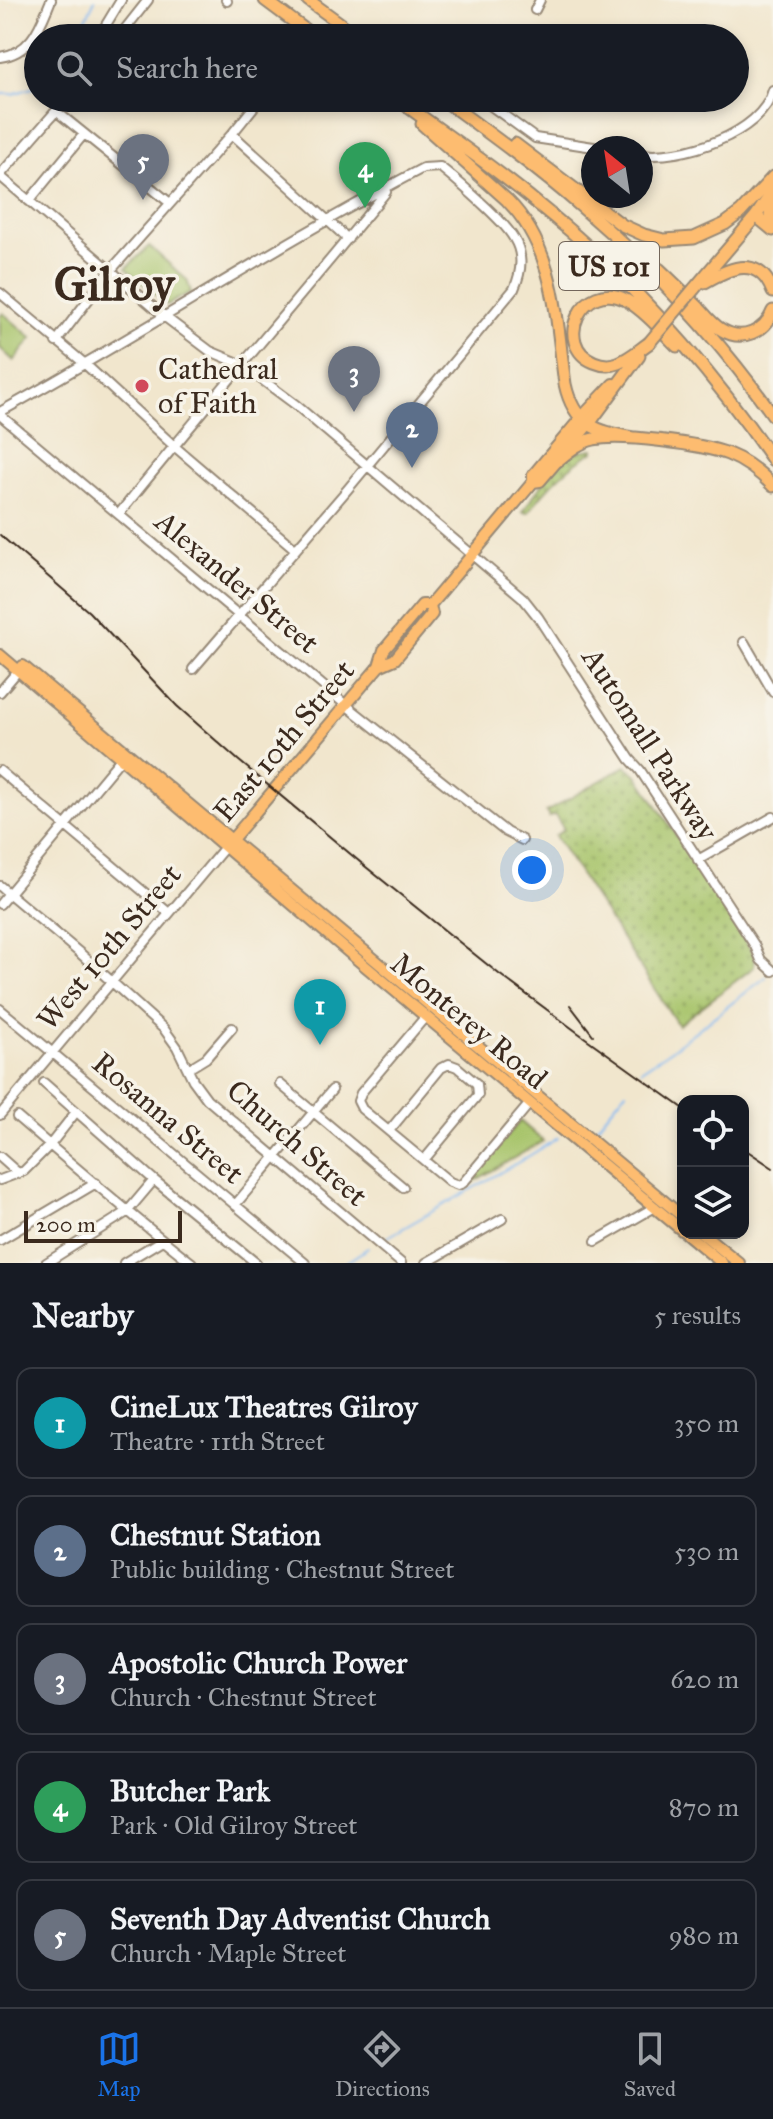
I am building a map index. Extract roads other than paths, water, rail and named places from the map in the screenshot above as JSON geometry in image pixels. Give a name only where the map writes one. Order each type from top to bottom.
[{"type":"highway","points":[[265,0],[297,24]]},
{"type":"highway","points":[[308,0],[341,24]]},
{"type":"highway","points":[[413,112],[425,128],[507,200],[535,237],[550,279],[567,392],[573,408],[584,422],[633,438]]},
{"type":"highway","name":"US 101","points":[[415,112],[521,189],[608,265],[688,348],[773,460]]},
{"type":"highway","name":"US 101","points":[[460,112],[581,206]]},
{"type":"highway","points":[[468,112],[541,162],[622,225],[655,239],[694,238],[716,230],[741,212],[773,177]]},
{"type":"highway","points":[[756,216],[773,191]]},
{"type":"highway","points":[[756,216],[772,203]]},
{"type":"highway","points":[[772,203],[773,228]]},
{"type":"highway","points":[[583,208],[658,269],[724,331],[737,336],[753,333],[766,323],[773,311]]},
{"type":"highway","name":"US 101","points":[[583,208],[633,253],[680,302],[727,355],[773,415]]},
{"type":"highway","points":[[756,216],[773,228]]},
{"type":"highway","name":"East 10th Street","points":[[584,422],[756,216]]},
{"type":"highway","points":[[694,289],[726,270],[748,267],[762,274],[773,292]]},
{"type":"highway","points":[[649,343],[619,363],[594,363],[577,346],[575,320],[583,307],[597,298],[611,296],[626,300],[678,347],[745,421]]},
{"type":"highway","points":[[557,461],[573,448],[591,440],[633,438],[727,454],[758,471],[773,486]]},
{"type":"main road","name":"East 10th Street","points":[[533,482],[540,481],[557,461],[584,422]]},
{"type":"main road","name":"East 10th Street","points":[[228,843],[379,666],[395,659],[403,650],[432,614],[430,605],[533,482],[533,475],[584,422]]},
{"type":"main road","points":[[0,647],[228,843]]},
{"type":"main road","points":[[0,655],[21,668]]},
{"type":"main road","name":"Monterey Road","points":[[228,843],[426,1016],[677,1226]]},
{"type":"main road","name":"Monterey Road","points":[[228,843],[677,1212]]},
{"type":"main road","name":"Monterey Road","points":[[693,1239],[722,1263]]},
{"type":"main road","points":[[709,1239],[739,1263]]},
{"type":"street","points":[[42,24],[51,0]]},
{"type":"street","points":[[106,24],[121,0]]},
{"type":"street","points":[[129,24],[148,0]]},
{"type":"street","points":[[535,10],[540,0]]},
{"type":"street","points":[[0,57],[24,48]]},
{"type":"street","points":[[653,155],[688,151],[728,136],[752,120],[773,90]]},
{"type":"street","points":[[0,175],[55,112]]},
{"type":"street","points":[[57,112],[170,203]]},
{"type":"street","points":[[56,342],[111,270],[250,112]]},
{"type":"street","points":[[499,112],[535,138],[581,145]]},
{"type":"street","points":[[29,201],[84,134]]},
{"type":"street","points":[[232,134],[348,239]]},
{"type":"street","points":[[0,413],[200,294],[423,168],[440,167],[511,231],[520,254],[521,271],[514,289],[193,669]]},
{"type":"street","name":"Automall Parkway","points":[[0,175],[165,317],[210,351],[241,364],[296,405],[513,589],[533,610],[755,946],[761,960],[773,971]]},
{"type":"street","points":[[119,514],[391,187]]},
{"type":"street","points":[[0,293],[295,549]]},
{"type":"street","name":"Alexander Street","points":[[0,413],[346,705],[506,832],[522,840]]},
{"type":"street","points":[[744,642],[773,692]]},
{"type":"street","points":[[0,692],[21,668]]},
{"type":"street","points":[[0,904],[123,755]]},
{"type":"street","points":[[0,771],[169,913]]},
{"type":"street","points":[[698,860],[773,817]]},
{"type":"street","name":"West 10th Street","points":[[0,1115],[228,843]]},
{"type":"street","name":"Church Street","points":[[0,886],[164,1029],[207,1099],[401,1263]]},
{"type":"street","name":"Rosanna Street","points":[[0,1009],[305,1263]]},
{"type":"street","points":[[426,1016],[361,1093],[358,1101],[362,1109],[450,1182],[458,1185],[465,1181],[530,1103]]},
{"type":"street","points":[[188,1069],[206,1058],[232,1028]]},
{"type":"street","points":[[389,1131],[443,1066],[455,1066],[477,1084],[478,1095],[424,1160]]},
{"type":"street","points":[[44,1083],[154,1180],[256,1263]]},
{"type":"street","points":[[280,1084],[403,1187]]},
{"type":"street","points":[[235,1205],[332,1090]]},
{"type":"street","points":[[0,1180],[24,1171],[76,1112]]},
{"type":"street","points":[[17,1117],[127,1212],[192,1263]]},
{"type":"street","points":[[0,1157],[18,1173]]},
{"type":"street","points":[[46,1263],[127,1212],[154,1180]]},
{"type":"street","points":[[0,1240],[96,1183]]},
{"type":"street","points":[[596,1241],[655,1207]]},
{"type":"street","points":[[426,1263],[502,1219]]},
{"type":"street","points":[[124,1263],[162,1240]]},
{"type":"waterway","points":[[84,24],[95,0]]},
{"type":"waterway","points":[[0,94],[24,90]]},
{"type":"waterway","points":[[641,1070],[766,977]]},
{"type":"waterway","points":[[595,1129],[626,1091]]},
{"type":"waterway","points":[[386,1238],[558,1138]]},
{"type":"waterway","points":[[345,1263],[368,1248]]},
{"type":"railway","points":[[0,535],[89,612],[177,706],[238,760],[499,974],[677,1104]]},
{"type":"railway","points":[[570,1005],[593,1035]]},
{"type":"railway","points":[[749,1152],[773,1168]]},
{"type":"place","name":"Seventh Day Adventist Church","points":[[143,200]]},
{"type":"place","name":"Butcher Park","points":[[365,208]]},
{"type":"place","name":"Cathedral of Faith","points":[[142,386]]},
{"type":"place","name":"Apostolic Church Power","points":[[354,412]]},
{"type":"place","name":"Chestnut Station","points":[[412,468]]},
{"type":"place","name":"CineLux Theatres Gilroy","points":[[320,1045]]},
{"type":"district","name":"Gilroy","points":[[114,284]]}]
